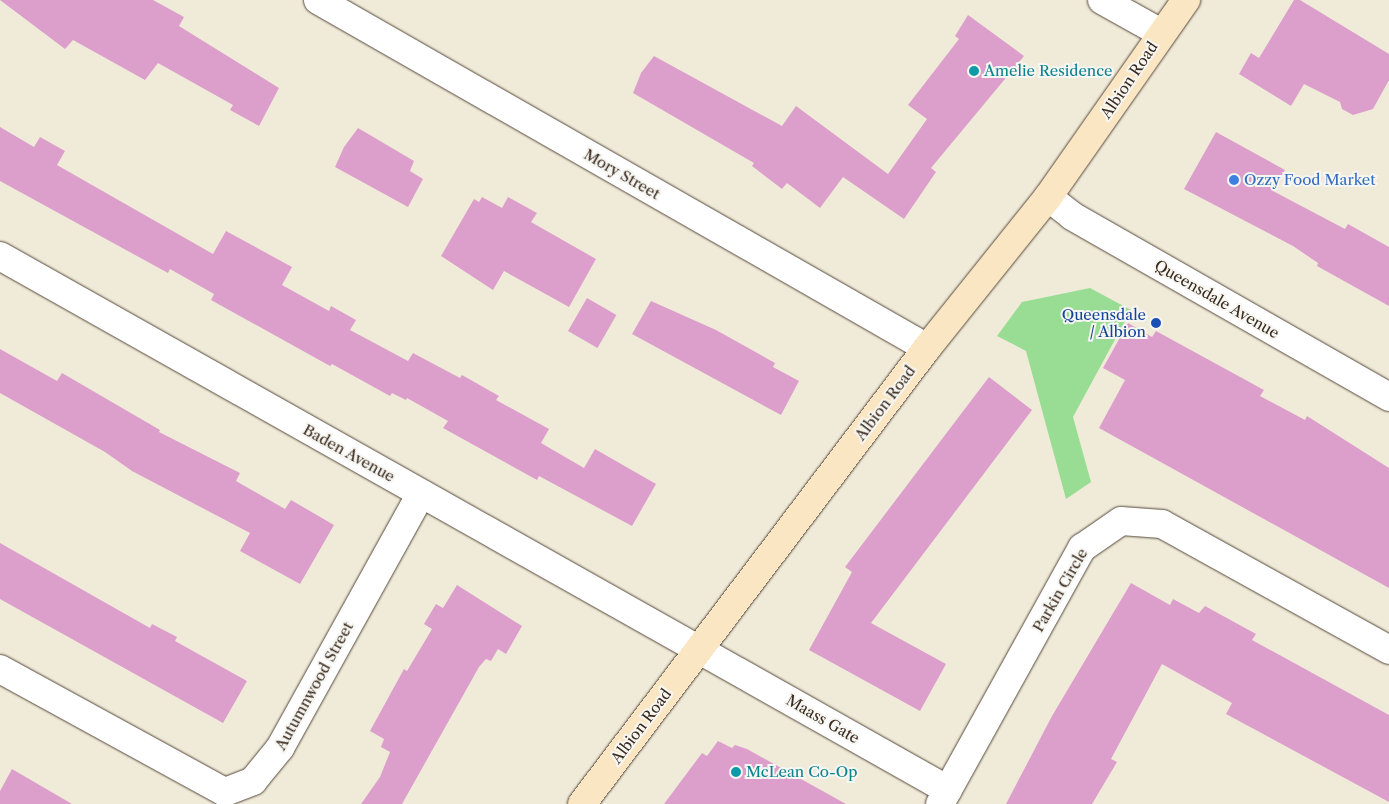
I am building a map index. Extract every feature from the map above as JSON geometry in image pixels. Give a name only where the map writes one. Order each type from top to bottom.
[{"type":"street","name":"Mory Street","points":[[318,0],[926,348]]},
{"type":"street","points":[[1102,0],[1161,33]]},
{"type":"street","name":"Albion Road","points":[[582,804],[926,348],[1048,197],[1161,33],[1186,0]]},
{"type":"street","name":"Queensdale Avenue","points":[[1048,197],[1072,216],[1389,397]]},
{"type":"street","name":"Baden Avenue","points":[[0,256],[421,494],[699,648]]},
{"type":"street","name":"Autumnwood Street","points":[[0,669],[225,792],[253,781],[280,748],[421,494]]},
{"type":"street","name":"Parkin Circle","points":[[944,797],[1082,548],[1121,521],[1162,524],[1389,650]]},
{"type":"street","name":"Maass Gate","points":[[699,648],[944,797]]},
{"type":"green space","points":[[1090,288],[1131,310],[1073,417],[1091,482],[1066,499],[1026,351],[997,336],[1022,302]]},
{"type":"building","points":[[0,0],[153,0],[184,17],[179,26],[279,88],[259,126],[230,110],[233,105],[158,63],[145,80],[73,40],[65,49]]},
{"type":"building","points":[[1294,0],[1300,0],[1389,54],[1389,80],[1373,109],[1353,115],[1342,109],[1340,102],[1304,84],[1291,106],[1239,74],[1251,53],[1259,58]]},
{"type":"building","points":[[968,15],[1024,56],[931,168],[936,172],[904,219],[843,177],[820,208],[787,183],[782,189],[752,166],[754,163],[633,93],[641,73],[654,56],[782,126],[796,106],[888,174],[927,119],[908,105],[959,39],[955,36]]},
{"type":"building","points":[[0,127],[34,147],[40,137],[65,151],[57,165],[213,254],[226,231],[292,267],[282,285],[329,311],[331,306],[356,320],[350,330],[408,361],[413,353],[460,378],[462,375],[499,396],[496,400],[549,429],[541,443],[584,468],[595,449],[656,484],[632,526],[539,476],[537,480],[443,428],[448,421],[407,398],[406,400],[392,393],[390,396],[332,364],[330,366],[211,300],[214,294],[170,269],[168,273],[0,181]]},
{"type":"building","points":[[358,128],[414,161],[410,171],[423,179],[408,207],[335,167],[344,147]]},
{"type":"building","points":[[1216,132],[1285,170],[1273,191],[1345,229],[1348,224],[1389,247],[1389,306],[1317,266],[1318,263],[1293,246],[1184,189]]},
{"type":"building","points":[[482,197],[502,208],[508,197],[537,213],[531,222],[596,259],[569,307],[504,271],[493,290],[441,256],[474,199],[479,202]]},
{"type":"building","points":[[587,298],[616,315],[597,348],[568,331]]},
{"type":"building","points":[[651,301],[716,330],[775,363],[773,367],[799,381],[781,415],[632,334]]},
{"type":"building","points":[[1128,323],[1152,337],[1156,331],[1264,390],[1260,396],[1305,420],[1307,416],[1389,468],[1389,588],[1099,428],[1125,380],[1103,368]]},
{"type":"building","points":[[0,349],[57,381],[62,373],[160,430],[159,432],[240,473],[236,481],[285,509],[291,500],[334,525],[300,584],[240,551],[250,533],[132,471],[105,452],[0,393]]},
{"type":"building","points":[[989,377],[1032,410],[871,623],[946,664],[920,711],[809,650],[852,572],[845,567]]},
{"type":"building","points":[[0,543],[150,628],[152,624],[177,637],[175,641],[247,681],[223,723],[0,599]]},
{"type":"building","points":[[1131,583],[1170,605],[1173,599],[1199,613],[1205,606],[1256,634],[1252,640],[1389,715],[1389,802],[1226,714],[1232,703],[1162,664],[1111,759],[1117,762],[1092,804],[1006,804],[1052,716]]},
{"type":"building","points":[[457,585],[522,626],[506,654],[498,649],[491,661],[486,659],[479,667],[402,804],[361,804],[380,777],[390,752],[381,747],[384,739],[370,731],[404,669],[407,671],[432,629],[424,624],[436,604],[443,608]]},
{"type":"building","name":"McLean Co-Op","points":[[718,741],[732,748],[735,745],[747,749],[846,804],[664,804],[702,753],[707,756]]},
{"type":"building","points":[[12,769],[72,804],[0,804],[0,791]]},
{"type":"place","name":"Amelie Residence","points":[[974,71]]},
{"type":"place","name":"Ozzy Food Market","points":[[1234,180]]},
{"type":"place","name":"Queensdale / Albion","points":[[1156,323]]},
{"type":"place","name":"McLean Co-Op","points":[[736,772]]}]
